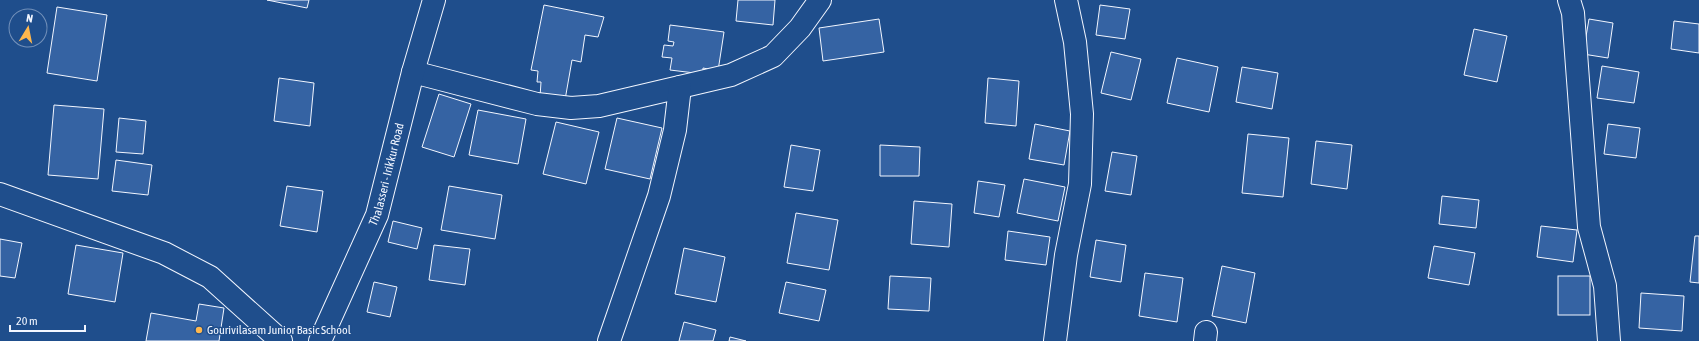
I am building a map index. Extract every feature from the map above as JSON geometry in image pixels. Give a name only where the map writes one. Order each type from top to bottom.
[{"type":"street","name":"Thalasseri - Irikkur Road","points":[[320,341],[377,214],[413,72],[434,0]]},
{"type":"street","points":[[413,72],[537,104],[571,108],[599,106],[731,75],[773,56],[800,28],[820,0]]},
{"type":"street","points":[[1056,341],[1066,255],[1080,184],[1082,122],[1075,42],[1066,0]]},
{"type":"street","points":[[1569,0],[1573,20],[1589,227],[1605,286],[1609,341]]},
{"type":"street","points":[[609,341],[659,196],[675,130],[680,86]]},
{"type":"street","points":[[0,194],[164,253],[210,277],[281,341]]},
{"type":"building","points":[[267,0],[309,0],[307,8]]},
{"type":"building","points":[[738,0],[775,0],[773,25],[736,21]]},
{"type":"building","points":[[544,5],[604,17],[598,37],[585,35],[581,62],[572,60],[565,100],[540,97],[541,82],[537,82],[538,71],[531,70]]},
{"type":"building","points":[[1100,5],[1130,9],[1125,39],[1096,35]]},
{"type":"building","points":[[57,7],[107,15],[97,81],[47,73]]},
{"type":"building","points":[[879,19],[884,52],[823,61],[819,28]]},
{"type":"building","points":[[1589,19],[1613,23],[1608,58],[1583,54]]},
{"type":"building","points":[[1674,21],[1699,24],[1699,53],[1671,49]]},
{"type":"building","points":[[670,25],[724,32],[718,71],[703,68],[703,74],[670,70],[672,58],[662,57],[664,45],[673,46],[674,42],[668,41]]},
{"type":"building","points":[[1474,29],[1507,36],[1497,82],[1464,75]]},
{"type":"building","points":[[1111,52],[1141,59],[1131,100],[1101,93]]},
{"type":"building","points":[[1177,58],[1218,67],[1209,112],[1167,103]]},
{"type":"building","points":[[1602,66],[1639,72],[1634,103],[1597,98]]},
{"type":"building","points":[[1242,67],[1278,73],[1272,109],[1236,102]]},
{"type":"building","points":[[279,78],[314,83],[310,126],[274,121]]},
{"type":"building","points":[[988,78],[1019,81],[1016,126],[985,123]]},
{"type":"building","points":[[439,94],[471,104],[454,157],[422,147]]},
{"type":"building","points":[[54,105],[104,109],[98,179],[48,175]]},
{"type":"building","points":[[478,110],[526,119],[518,164],[469,155]]},
{"type":"building","points":[[119,118],[146,121],[143,154],[116,152]]},
{"type":"building","points":[[617,118],[662,128],[650,179],[605,169]]},
{"type":"building","points":[[556,122],[599,132],[586,184],[543,174]]},
{"type":"building","points":[[1035,124],[1070,131],[1064,165],[1029,159]]},
{"type":"building","points":[[1608,124],[1640,128],[1636,158],[1604,154]]},
{"type":"building","points":[[1248,134],[1289,138],[1283,197],[1242,193]]},
{"type":"building","points":[[1316,141],[1352,145],[1347,189],[1311,184]]},
{"type":"building","points":[[791,145],[820,150],[813,191],[784,187]]},
{"type":"building","points":[[880,145],[920,147],[919,176],[880,176]]},
{"type":"building","points":[[1112,152],[1137,156],[1131,195],[1105,191]]},
{"type":"building","points":[[116,160],[152,165],[148,195],[112,191]]},
{"type":"building","points":[[1024,179],[1065,187],[1058,221],[1017,213]]},
{"type":"building","points":[[978,181],[1005,185],[999,217],[974,213]]},
{"type":"building","points":[[287,186],[323,191],[317,232],[280,226]]},
{"type":"building","points":[[449,186],[502,195],[495,239],[441,230]]},
{"type":"building","points":[[1442,196],[1479,200],[1476,228],[1439,224]]},
{"type":"building","points":[[914,201],[952,204],[949,247],[911,244]]},
{"type":"building","points":[[796,213],[838,220],[829,270],[787,263]]},
{"type":"building","points":[[393,221],[422,228],[417,249],[388,242]]},
{"type":"building","points":[[1541,226],[1577,230],[1573,262],[1537,257]]},
{"type":"building","points":[[1008,231],[1050,237],[1046,265],[1005,260]]},
{"type":"building","points":[[1695,236],[1699,236],[1699,283],[1690,282]]},
{"type":"building","points":[[0,239],[22,243],[15,278],[0,276]]},
{"type":"building","points":[[1096,240],[1126,245],[1121,282],[1090,277]]},
{"type":"building","points":[[76,245],[123,253],[115,302],[68,294]]},
{"type":"building","points":[[434,245],[470,249],[465,285],[429,280]]},
{"type":"building","points":[[1434,246],[1475,253],[1469,285],[1428,278]]},
{"type":"building","points":[[684,248],[725,257],[716,302],[675,294]]},
{"type":"building","points":[[1222,266],[1255,273],[1246,323],[1212,316]]},
{"type":"building","points":[[1145,273],[1183,278],[1177,322],[1139,316]]},
{"type":"building","points":[[890,276],[931,278],[929,311],[888,309]]},
{"type":"building","points":[[1558,276],[1590,276],[1590,315],[1558,315]]},
{"type":"building","points":[[374,282],[397,287],[390,317],[367,312]]},
{"type":"building","points":[[786,282],[826,290],[819,321],[779,313]]},
{"type":"building","points":[[1641,293],[1684,296],[1682,331],[1639,328]]},
{"type":"building","points":[[199,304],[224,308],[219,341],[146,341],[151,313],[196,321]]},
{"type":"building","points":[[684,322],[716,330],[713,341],[679,341]]},
{"type":"building","points":[[730,337],[746,341],[729,341]]},
{"type":"place","name":"Gourivilasam Junior Basic School","points":[[199,330]]}]
